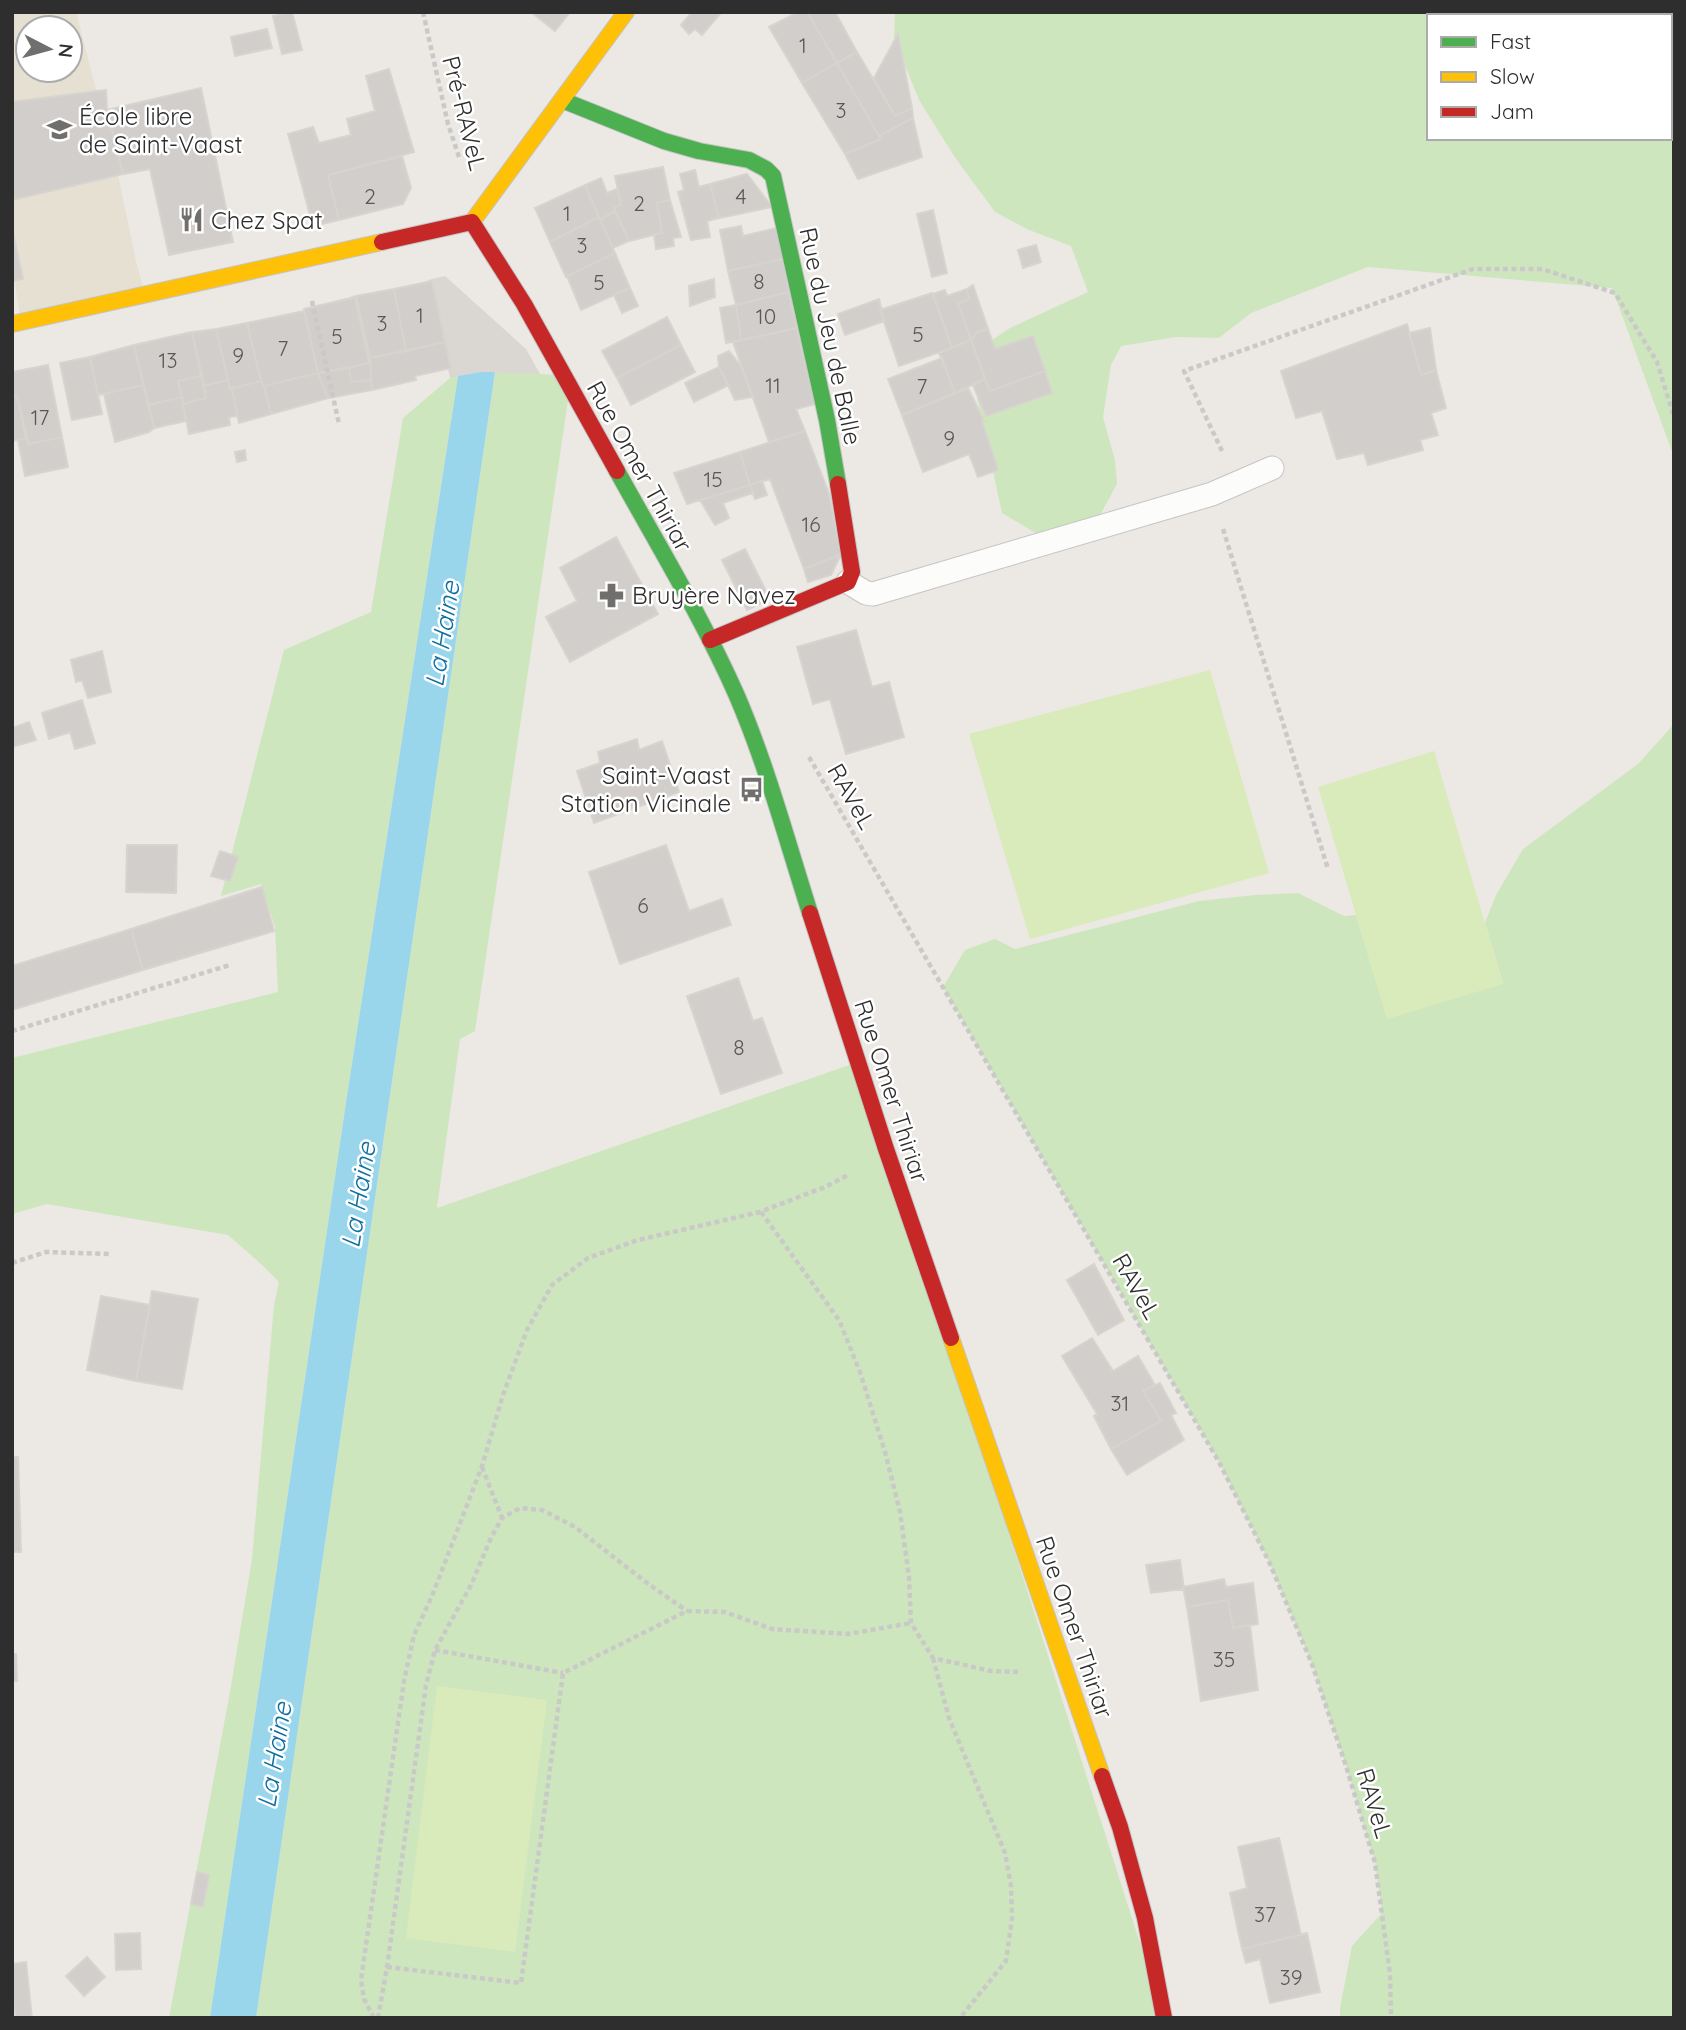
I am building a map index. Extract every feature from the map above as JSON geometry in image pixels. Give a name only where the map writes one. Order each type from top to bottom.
[{"type":"street","points":[[12,324],[472,222],[626,12]]},
{"type":"street","name":"Rue du Jeu de Balle","points":[[562,100],[629,129],[699,151],[755,160],[773,176],[827,420],[852,572],[849,582]]},
{"type":"street","name":"Rue Omer Thiriar","points":[[472,222],[524,304],[710,640],[737,697],[761,758],[886,1149],[1124,1840],[1145,1918],[1164,2018]]},
{"type":"street","points":[[710,640],[849,582]]},
{"type":"lane","points":[[849,582],[866,593],[873,594],[1212,494],[1272,468]]},
{"type":"path","name":"Pré-RAVeL","points":[[423,12],[448,124],[463,170],[472,222]]},
{"type":"path","points":[[303,260],[339,424]]},
{"type":"path","points":[[1237,483],[1184,371],[1473,270],[1542,270],[1615,293],[1657,362],[1674,417]]},
{"type":"path","points":[[1212,494],[1328,869]]},
{"type":"path","name":"RAVeL","points":[[804,747],[1219,1462],[1270,1564],[1312,1664],[1375,1863],[1390,1974],[1391,2018]]},
{"type":"path","points":[[12,1031],[230,965]]},
{"type":"path","points":[[376,2018],[364,1999],[361,1980],[404,1681],[414,1635],[432,1596],[482,1466],[503,1395],[527,1330],[552,1285],[588,1258],[638,1240],[761,1212],[825,1187],[886,1149]]},
{"type":"path","points":[[761,1212],[839,1320],[860,1372],[900,1512],[909,1577],[911,1623],[933,1658],[949,1718],[1005,1853],[1011,1886],[1012,1919],[1006,1961],[960,2018]]},
{"type":"path","points":[[12,1263],[46,1252],[110,1254]]},
{"type":"path","points":[[482,1466],[502,1517]]},
{"type":"path","points":[[376,2018],[387,1967],[426,1685],[435,1650],[471,1586],[502,1517],[520,1508],[542,1510],[575,1527],[687,1611]]},
{"type":"path","points":[[435,1650],[563,1673],[687,1611],[725,1612],[772,1629],[848,1634],[911,1623]]},
{"type":"path","points":[[933,1658],[991,1671],[1025,1673],[1066,1670]]},
{"type":"path","points":[[387,1967],[521,1983],[563,1673]]},
{"type":"shaded area","name":"École libre de Saint-Vaast","points":[[12,12],[76,12],[14,14],[14,84],[84,84],[84,43],[145,295],[21,322],[12,266]]},
{"type":"shaded area","points":[[445,276],[526,349],[540,374],[481,372],[450,378],[428,280]]},
{"type":"green space","points":[[895,12],[1674,12],[1674,457],[1612,288],[1368,267],[1251,313],[1219,338],[1176,337],[1121,346],[1111,365],[1103,417],[1115,460],[1117,484],[1093,528],[1049,541],[1002,513],[968,356],[1010,328],[1088,292],[1071,246],[1029,230],[995,212],[954,156],[919,100],[894,38]]},
{"type":"green space","points":[[495,372],[563,375],[570,387],[475,1031],[460,1039],[437,1208],[858,1062],[1164,2018],[256,2018]]},
{"type":"green space","points":[[458,376],[347,1096],[210,2018],[169,2018],[252,1559],[274,1305],[279,1282],[228,1235],[47,1204],[12,1214],[12,1058],[278,992],[275,927],[261,884],[221,896],[284,650],[371,612],[403,418],[450,378]]},
{"type":"green space","points":[[1210,670],[1269,873],[1030,939],[969,734]]},
{"type":"green space","points":[[1674,724],[1674,2018],[1340,2018],[1352,1946],[1382,1913],[1375,1863],[1312,1664],[1270,1564],[1219,1462],[943,987],[965,950],[995,939],[1015,949],[1199,901],[1298,893],[1344,916],[1356,915],[1387,1018],[1503,983],[1485,923],[1496,895],[1523,849],[1638,764]]},
{"type":"green space","points":[[1434,751],[1503,984],[1387,1019],[1318,787]]},
{"type":"green space","points":[[437,1686],[547,1700],[515,1952],[406,1938]]},
{"type":"water","name":"La Haine","points":[[495,372],[256,2018],[210,2018],[347,1096],[458,376]]},
{"type":"building","points":[[292,12],[302,50],[282,54],[273,16]]},
{"type":"building","points":[[531,12],[570,12],[555,31]]},
{"type":"building","points":[[692,12],[720,14],[702,35],[695,29],[689,34],[681,25]]},
{"type":"building","points":[[798,12],[807,12],[837,63],[802,83],[769,27]]},
{"type":"building","points":[[807,12],[835,12],[857,52],[837,63]]},
{"type":"building","points":[[267,29],[272,48],[235,56],[231,37]]},
{"type":"building","points":[[898,34],[912,108],[895,116],[873,80]]},
{"type":"building","points":[[857,52],[895,116],[912,108],[913,118],[879,136],[837,63]]},
{"type":"building","points":[[837,63],[881,139],[845,154],[802,83]]},
{"type":"building","points":[[389,69],[414,152],[328,175],[339,220],[313,226],[288,134],[313,127],[319,143],[351,135],[347,119],[375,111],[366,76]]},
{"type":"building","points":[[201,88],[233,242],[169,255],[150,169],[123,174],[107,110]]},
{"type":"building","points":[[106,90],[107,110],[123,174],[12,200],[12,102]]},
{"type":"building","points":[[913,118],[922,157],[858,179],[845,154],[881,139],[879,136]]},
{"type":"building","points":[[402,156],[411,188],[403,204],[339,220],[328,175]]},
{"type":"building","points":[[663,167],[670,200],[657,203],[662,233],[629,241],[614,208],[621,204],[615,176]]},
{"type":"building","points":[[695,170],[699,187],[710,184],[719,218],[707,221],[710,237],[691,240],[678,192],[684,190],[680,174]]},
{"type":"building","points":[[747,174],[772,207],[719,218],[710,184]]},
{"type":"building","points":[[601,178],[607,193],[617,189],[621,204],[600,220],[585,185]]},
{"type":"building","points":[[585,185],[599,217],[550,242],[535,208]]},
{"type":"building","points":[[670,200],[681,237],[673,238],[674,246],[656,249],[654,235],[662,233],[657,203]]},
{"type":"building","points":[[933,210],[947,273],[932,277],[917,214]]},
{"type":"building","points":[[615,211],[629,241],[613,248],[600,220]]},
{"type":"building","points":[[599,217],[615,253],[566,277],[550,242]]},
{"type":"building","points":[[741,226],[743,236],[777,228],[783,259],[728,271],[720,230]]},
{"type":"building","points":[[12,228],[23,279],[12,281]]},
{"type":"building","points":[[1036,245],[1041,262],[1023,268],[1018,250]]},
{"type":"building","points":[[615,253],[630,288],[581,310],[567,276]]},
{"type":"building","points":[[783,259],[789,292],[736,305],[728,271]]},
{"type":"building","points":[[714,279],[715,297],[690,306],[689,286]]},
{"type":"building","points":[[432,281],[445,342],[406,351],[394,289]]},
{"type":"building","points":[[973,285],[988,329],[977,332],[971,340],[958,303],[969,300],[967,289]]},
{"type":"building","points":[[630,288],[638,306],[622,313],[614,295]]},
{"type":"building","points":[[394,289],[406,351],[370,358],[356,296]]},
{"type":"building","points":[[967,289],[969,300],[958,303],[971,340],[952,348],[933,294],[945,290],[947,296]]},
{"type":"building","points":[[789,292],[797,328],[741,340],[736,305]]},
{"type":"building","points":[[932,293],[952,348],[899,366],[880,310]]},
{"type":"building","points":[[356,296],[370,358],[371,380],[351,382],[349,368],[369,363],[355,297],[341,301]]},
{"type":"building","points":[[355,297],[369,363],[318,373],[304,309]]},
{"type":"building","points":[[879,299],[884,321],[845,335],[838,314]]},
{"type":"building","points":[[736,305],[741,340],[726,343],[720,308]]},
{"type":"building","points":[[304,311],[318,373],[264,386],[247,323]]},
{"type":"building","points":[[667,317],[681,345],[617,378],[602,351]]},
{"type":"building","points":[[247,323],[261,381],[230,389],[216,329]]},
{"type":"building","points":[[1407,324],[1421,375],[1436,370],[1446,408],[1431,413],[1438,435],[1420,440],[1423,450],[1368,465],[1364,453],[1337,459],[1322,411],[1296,418],[1281,371]]},
{"type":"building","points":[[797,328],[815,404],[796,409],[805,431],[769,442],[733,342]]},
{"type":"building","points":[[1430,328],[1436,370],[1421,375],[1409,333]]},
{"type":"building","points":[[216,329],[228,380],[203,386],[192,332]]},
{"type":"building","points":[[988,329],[995,349],[1033,336],[1045,371],[990,391],[971,340],[977,332]]},
{"type":"building","points":[[192,332],[202,376],[178,381],[182,397],[149,405],[134,345]]},
{"type":"building","points":[[971,340],[985,379],[955,393],[939,353]]},
{"type":"building","points":[[445,342],[451,368],[415,376],[416,380],[372,390],[370,358]]},
{"type":"building","points":[[134,345],[143,385],[98,395],[90,357]]},
{"type":"building","points":[[681,345],[695,372],[631,405],[617,378]]},
{"type":"building","points":[[729,351],[741,366],[752,397],[735,400],[719,367],[718,356]]},
{"type":"building","points":[[90,357],[102,414],[72,420],[60,363]]},
{"type":"building","points":[[942,358],[955,393],[902,415],[888,379]]},
{"type":"building","points":[[48,365],[62,437],[29,444],[17,396],[12,396],[12,372]]},
{"type":"building","points":[[719,367],[729,385],[694,402],[685,383]]},
{"type":"building","points":[[349,368],[351,382],[371,380],[372,390],[328,398],[318,373]]},
{"type":"building","points":[[1045,371],[1052,393],[986,416],[973,385],[985,379],[990,391]]},
{"type":"building","points":[[318,373],[328,398],[271,414],[264,386]]},
{"type":"building","points":[[202,376],[206,398],[183,404],[178,381]]},
{"type":"building","points":[[228,380],[237,416],[229,417],[230,425],[189,434],[183,404],[206,398],[203,386]]},
{"type":"building","points":[[261,381],[271,414],[239,423],[232,388]]},
{"type":"building","points":[[143,385],[154,428],[115,442],[104,394]]},
{"type":"building","points":[[968,388],[984,421],[998,470],[978,477],[969,454],[923,472],[902,415]]},
{"type":"building","points":[[12,396],[17,396],[26,438],[12,441]]},
{"type":"building","points":[[182,397],[186,421],[154,428],[149,405]]},
{"type":"building","points":[[805,431],[829,494],[841,554],[804,569],[770,479],[750,485],[740,452]]},
{"type":"building","points":[[62,437],[68,467],[25,476],[18,440],[26,438],[29,444]]},
{"type":"building","points":[[245,450],[246,460],[237,462],[235,452]]},
{"type":"building","points":[[740,452],[750,485],[687,504],[674,473]]},
{"type":"building","points":[[762,481],[767,495],[755,499],[750,485]]},
{"type":"building","points":[[750,485],[753,493],[723,503],[729,518],[715,525],[700,500]]},
{"type":"building","points":[[616,537],[658,614],[570,662],[546,617],[577,601],[560,568]]},
{"type":"building","points":[[745,549],[770,599],[747,610],[722,560]]},
{"type":"building","points":[[841,554],[831,575],[808,582],[804,569]]},
{"type":"building","points":[[856,630],[872,687],[889,682],[904,737],[846,754],[830,699],[813,704],[797,647]]},
{"type":"building","points":[[102,651],[111,692],[88,698],[82,680],[76,682],[71,660]]},
{"type":"building","points":[[82,700],[95,743],[75,749],[70,732],[49,739],[42,713]]},
{"type":"building","points":[[29,722],[36,740],[12,747],[12,728]]},
{"type":"building","points":[[637,739],[639,750],[662,741],[679,792],[594,823],[577,771],[600,763],[598,752]]},
{"type":"building","points":[[127,845],[177,845],[176,893],[126,892]]},
{"type":"building","points":[[666,845],[689,911],[722,899],[731,925],[620,964],[589,872]]},
{"type":"building","points":[[220,851],[238,857],[230,881],[211,876]]},
{"type":"building","points":[[262,887],[274,931],[143,970],[131,929]]},
{"type":"building","points":[[131,929],[143,970],[12,1010],[12,966]]},
{"type":"building","points":[[738,978],[753,1021],[762,1018],[782,1073],[721,1094],[687,996]]},
{"type":"building","points":[[1094,1264],[1124,1320],[1098,1335],[1067,1280]]},
{"type":"building","points":[[152,1291],[198,1299],[182,1389],[136,1381]]},
{"type":"building","points":[[101,1296],[150,1305],[136,1381],[87,1370]]},
{"type":"building","points":[[1092,1338],[1113,1371],[1138,1356],[1155,1385],[1143,1391],[1161,1421],[1111,1449],[1094,1416],[1097,1414],[1062,1356]]},
{"type":"building","points":[[1160,1383],[1176,1413],[1171,1415],[1184,1440],[1127,1475],[1111,1449],[1161,1421],[1143,1391]]},
{"type":"building","points":[[12,1457],[18,1457],[21,1552],[12,1552]]},
{"type":"building","points":[[1180,1560],[1184,1589],[1151,1593],[1146,1565]]},
{"type":"building","points":[[1224,1579],[1226,1587],[1253,1583],[1258,1624],[1233,1628],[1228,1600],[1187,1607],[1183,1587]]},
{"type":"building","points":[[1228,1600],[1233,1628],[1250,1625],[1258,1690],[1201,1701],[1187,1607]]},
{"type":"building","points":[[12,1654],[16,1654],[17,1681],[12,1681]]},
{"type":"building","points":[[1279,1838],[1301,1935],[1242,1949],[1230,1893],[1247,1888],[1238,1847]]},
{"type":"building","points":[[197,1872],[209,1875],[203,1907],[191,1904]]},
{"type":"building","points":[[140,1933],[141,1969],[116,1970],[115,1934]]},
{"type":"building","points":[[1307,1933],[1320,1992],[1270,2003],[1260,1959],[1246,1963],[1242,1949]]},
{"type":"building","points":[[87,1957],[105,1977],[84,1996],[66,1976]]},
{"type":"building","points":[[26,1962],[32,2018],[16,2018],[12,1993],[12,1964]]},
{"type":"traffic: fast","points":[[562,100],[664,141],[699,151],[749,160],[773,176],[827,420],[838,484]]},
{"type":"traffic: fast","points":[[617,471],[695,610],[737,696],[767,776],[810,913]]},
{"type":"traffic: slow","points":[[472,222],[626,12]]},
{"type":"traffic: slow","points":[[12,324],[382,242]]},
{"type":"traffic: slow","points":[[951,1338],[1102,1776]]},
{"type":"traffic: jam","points":[[472,222],[524,304],[617,471]]},
{"type":"traffic: jam","points":[[382,242],[472,222]]},
{"type":"traffic: jam","points":[[710,640],[848,582],[852,572],[838,484]]},
{"type":"traffic: jam","points":[[810,913],[886,1149],[951,1338]]},
{"type":"traffic: jam","points":[[1102,1776],[1120,1827],[1145,1918],[1164,2018]]},
{"type":"place","name":"École libre de Saint-Vaast","points":[[59,130]]},
{"type":"place","name":"Chez Spat","points":[[191,220]]},
{"type":"place","name":"Bruyère Navez","points":[[612,595]]},
{"type":"place","name":"Saint-Vaast Station Vicinale","points":[[751,789]]}]
